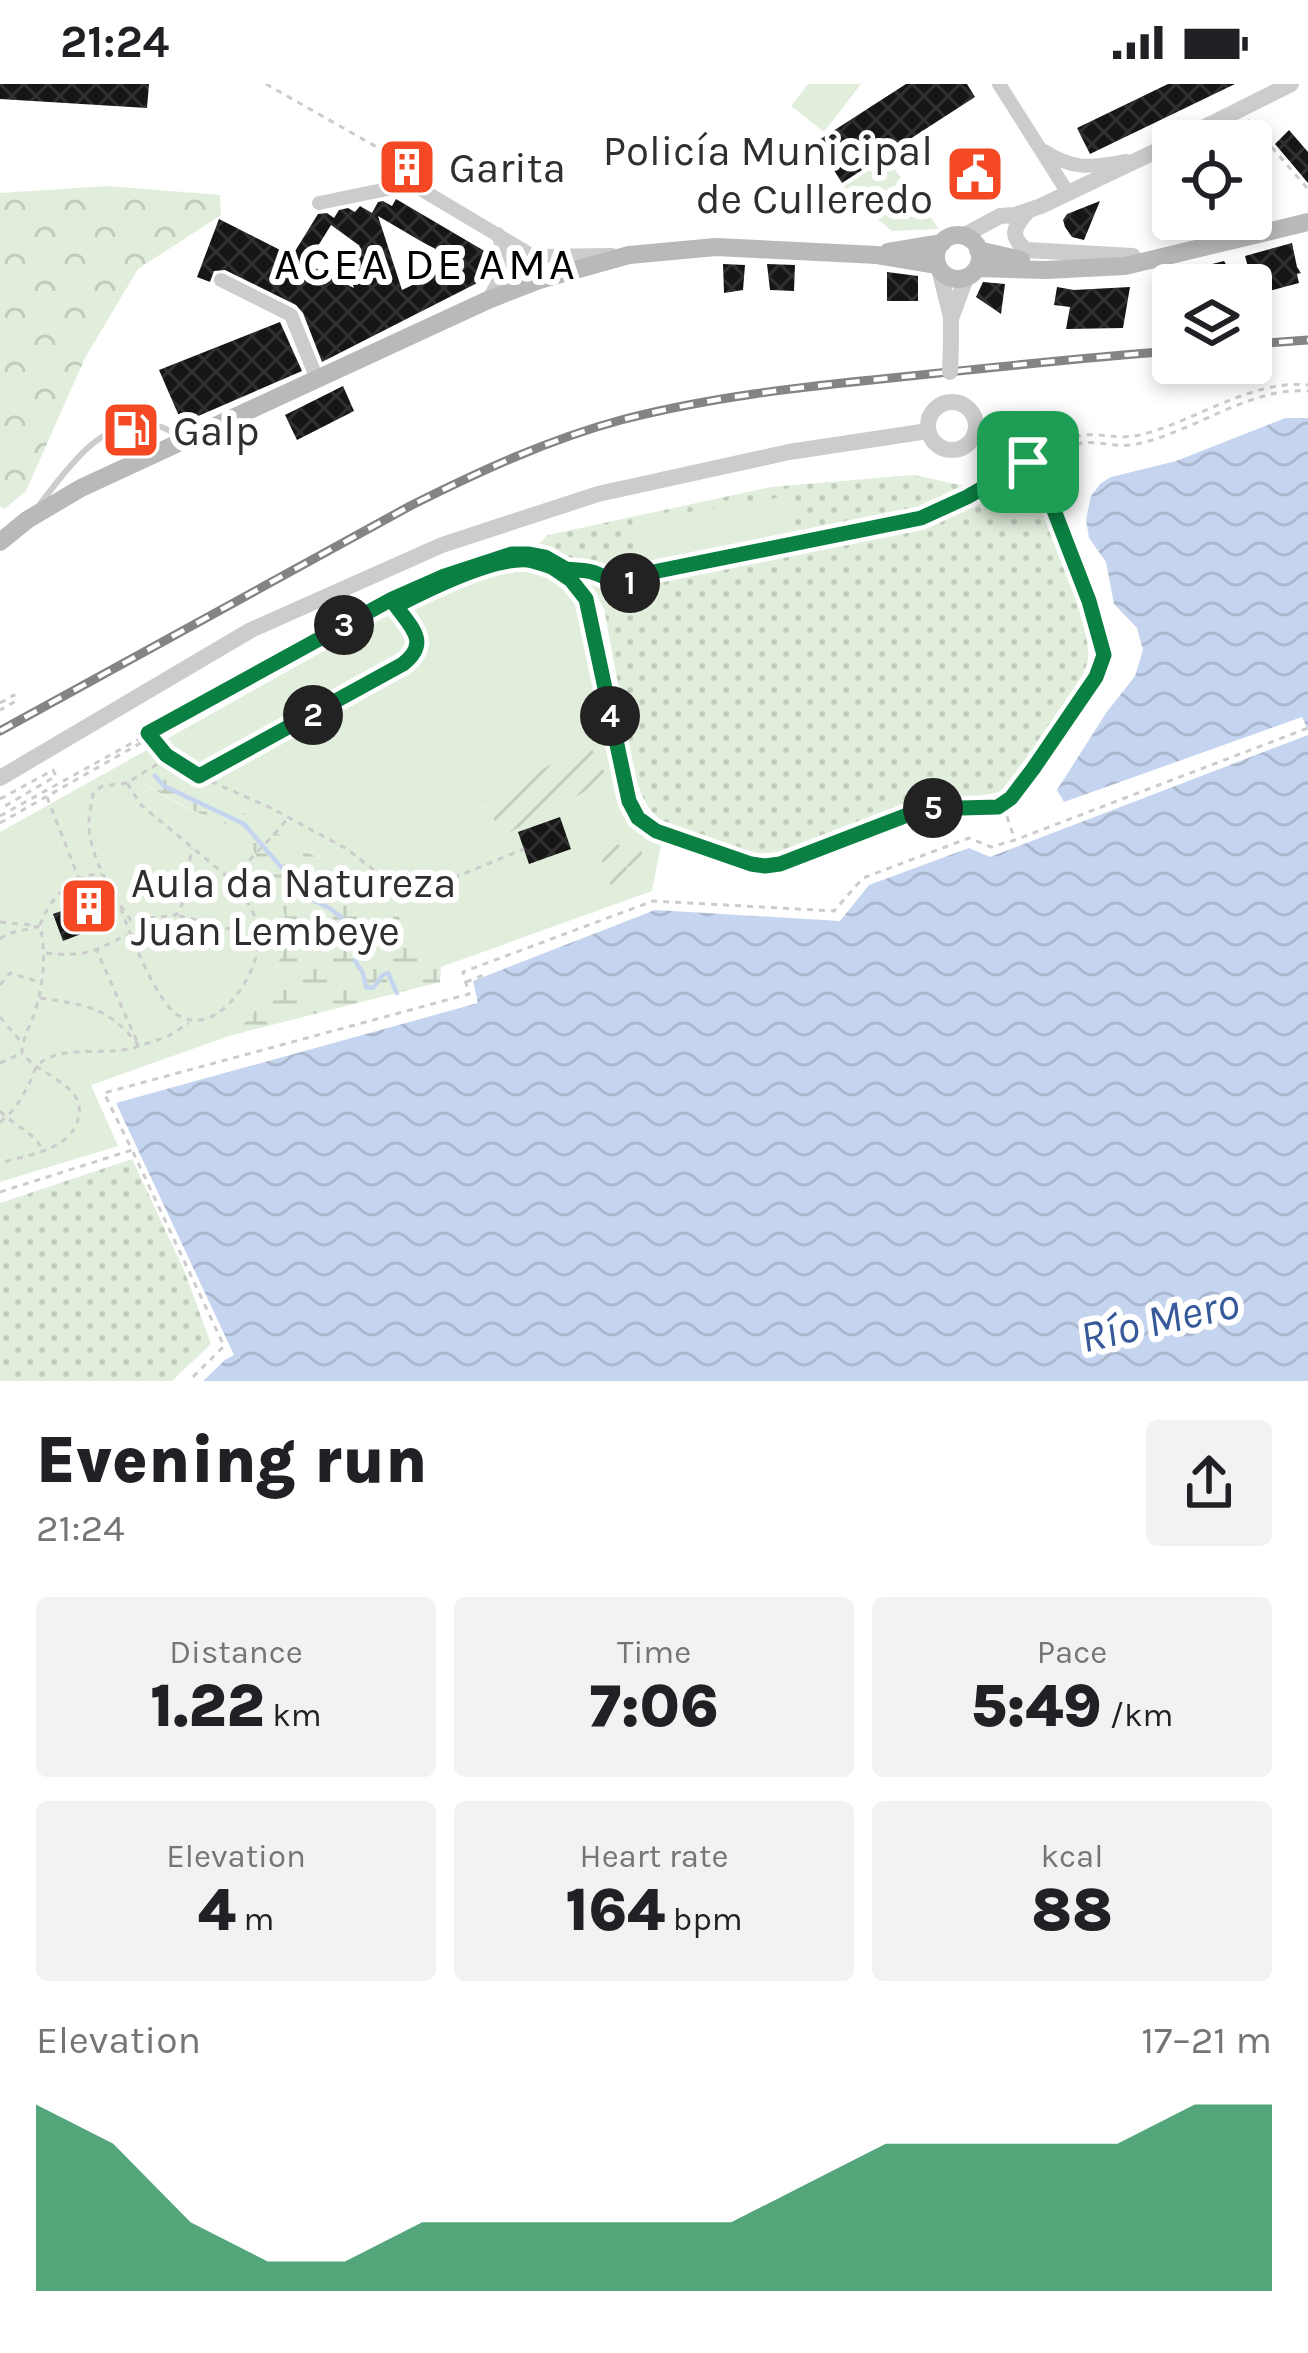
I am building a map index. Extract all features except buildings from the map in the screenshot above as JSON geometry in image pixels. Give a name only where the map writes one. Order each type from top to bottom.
[{"type":"main road","points":[[972,255],[1036,261],[1133,256],[1308,211]]},
{"type":"main road","points":[[877,254],[942,243],[952,237],[972,255],[1046,270],[1125,266],[1308,222]]},
{"type":"main road","points":[[938,267],[942,243]]},
{"type":"main road","points":[[0,542],[81,488],[135,469],[186,439],[532,283],[629,256],[716,247],[877,254],[938,267],[951,278],[972,255]]},
{"type":"street","points":[[999,84],[1068,193]]},
{"type":"street","points":[[1244,108],[1275,84]]},
{"type":"street","points":[[1220,120],[1291,84]]},
{"type":"street","points":[[1038,146],[1070,165],[1091,167],[1142,158]]},
{"type":"street","points":[[951,316],[972,255],[1021,213],[1152,153]]},
{"type":"street","points":[[320,203],[412,184],[498,234],[533,256],[538,266],[532,283],[513,276],[498,234]]},
{"type":"street","points":[[1021,213],[1013,233],[1025,250],[1133,256]]},
{"type":"street","points":[[488,300],[508,266],[533,256],[629,256]]},
{"type":"street","points":[[938,267],[951,316],[950,372],[943,404],[931,415],[928,431],[942,448],[957,450],[970,442],[976,421],[962,404],[950,372]]},
{"type":"street","points":[[221,280],[291,315],[317,379]]},
{"type":"street","points":[[943,404],[962,404]]},
{"type":"street","points":[[0,778],[251,629],[442,544],[598,494],[788,452],[928,431]]},
{"type":"lane","points":[[27,520],[87,449],[112,430],[148,422],[186,439]]},
{"type":"path","points":[[266,84],[406,169]]},
{"type":"path","points":[[1244,108],[1308,189]]},
{"type":"path","points":[[0,823],[392,599],[512,554],[545,557],[566,569],[594,604],[631,789],[643,814],[660,826],[763,860],[922,803],[994,802],[1002,799],[1095,668],[1096,645],[1040,485],[1040,471],[1048,455],[1077,436],[1144,434],[1280,384],[1308,388]]},
{"type":"path","points":[[0,816],[424,591],[505,562],[529,560],[627,585],[643,574],[921,518],[1028,462],[1076,444],[1132,445],[1281,391],[1308,388]]},
{"type":"path","points":[[976,421],[1074,422],[1074,429],[1010,429],[1022,456],[1047,476]]},
{"type":"path","points":[[552,567],[586,599],[629,801],[638,818],[656,831],[751,864],[780,864],[923,809],[998,807],[1011,798],[1096,677],[1104,655],[1089,601],[1045,487],[1064,450]]},
{"type":"path","points":[[199,776],[415,655],[417,638],[396,606]]},
{"type":"path","points":[[0,703],[14,695],[16,701],[0,710]]},
{"type":"path","points":[[140,727],[178,763],[346,849],[403,893],[424,890],[524,849]]},
{"type":"path","points":[[189,1381],[224,1346],[104,1093],[469,994],[463,972],[652,901],[834,911],[863,878],[969,838],[991,847],[1015,840],[1308,728]]},
{"type":"path","points":[[178,763],[159,763],[127,783],[102,786],[93,794],[89,822],[104,874],[166,1006],[191,1022]]},
{"type":"path","points":[[0,799],[53,770],[56,776],[0,808]]},
{"type":"path","points":[[0,1122],[19,1102],[36,1067],[71,1052],[124,1052],[167,1037],[227,1005],[242,992],[253,971],[259,931],[255,915],[232,880],[141,805],[127,783]]},
{"type":"path","points":[[47,796],[81,884]]},
{"type":"path","points":[[1003,804],[1015,840]]},
{"type":"path","points":[[232,880],[288,818]]},
{"type":"path","points":[[176,915],[193,847]]},
{"type":"path","points":[[0,1163],[43,1152],[66,1138],[78,1121],[75,1095],[36,1067],[22,1053],[22,1043],[41,983],[45,953],[40,926],[52,903],[79,877],[104,874]]},
{"type":"path","points":[[121,908],[131,920],[176,915],[224,929],[259,931]]},
{"type":"path","points":[[0,922],[40,926]]},
{"type":"path","points":[[0,939],[40,926]]},
{"type":"path","points":[[45,953],[75,956],[97,951],[129,933]]},
{"type":"path","points":[[97,951],[139,1046]]},
{"type":"path","points":[[0,985],[10,973],[41,983]]},
{"type":"path","points":[[466,982],[486,974]]},
{"type":"path","points":[[40,998],[99,1011],[121,1023],[139,1046]]},
{"type":"path","points":[[0,1017],[22,1043]]},
{"type":"path","points":[[0,1063],[22,1053]]},
{"type":"path","points":[[0,1111],[40,1143],[43,1152]]},
{"type":"path","points":[[0,1192],[132,1150]]},
{"type":"green space","points":[[808,84],[861,84],[824,132],[791,106]]},
{"type":"green space","points":[[887,159],[939,229],[892,231],[840,189]]},
{"type":"green space","points":[[108,186],[220,195],[221,215],[138,269],[85,358],[26,491],[4,509],[0,506],[0,193]]},
{"type":"green space","points":[[1007,445],[1033,472],[1034,487],[1078,604],[1088,649],[1087,664],[1072,695],[1006,789],[906,804],[773,853],[737,848],[654,814],[636,781],[604,609],[588,579],[562,557],[535,548],[548,535],[771,487],[914,475],[965,486],[991,473]]},
{"type":"green space","points":[[788,496],[791,539],[640,568],[632,521]]},
{"type":"green space","points":[[529,567],[565,585],[588,618],[623,803],[639,826],[662,840],[652,891],[441,967],[389,905],[362,885],[242,812],[161,772],[144,785],[240,829],[285,914],[284,950],[259,1004],[229,1036],[91,1085],[118,1146],[0,1182],[0,832],[381,619],[476,579],[508,568]]},
{"type":"green space","points":[[589,744],[608,779],[503,836],[484,801]]},
{"type":"green space","points":[[161,771],[242,812],[389,905],[441,967],[440,982],[229,1036],[259,1004],[284,950],[286,934],[267,873],[240,830],[143,784]]},
{"type":"green space","points":[[619,844],[622,852],[639,845],[647,866],[630,872],[623,854],[630,879],[611,886],[599,851]]},
{"type":"green space","points":[[132,1159],[184,1270],[211,1344],[172,1381],[0,1381],[0,1203]]},
{"type":"water","points":[[1285,418],[1308,418],[1308,730],[1302,717],[1064,802],[1057,790],[1135,676],[1143,650],[1137,628],[1114,604],[1106,562],[1089,538],[1086,520],[1091,496],[1111,477],[1176,461]]},
{"type":"water","name":"Río Mero","points":[[1308,735],[1308,1381],[203,1381],[234,1355],[116,1103],[478,1003],[473,981],[655,910],[840,921],[869,885],[969,848],[990,857]]},
{"type":"waterway","points":[[155,776],[164,786],[244,824],[307,897],[362,934],[364,944],[355,961],[366,987],[373,988],[388,973],[397,993]]},
{"type":"railway","points":[[1272,343],[1308,340]]},
{"type":"railway","points":[[0,731],[410,506],[513,458],[593,428],[688,405],[789,389],[1152,353]]},
{"type":"place","name":"Garita","points":[[407,167]]},
{"type":"place","name":"Policía Municipal de Culleredo","points":[[975,174]]},
{"type":"place","name":"Galp","points":[[131,430]]},
{"type":"place","name":"Aula da Natureza Juan Lembeye","points":[[89,906]]},
{"type":"district","name":"ACEA DE AMA","points":[[426,263]]},
{"type":"route","points":[[1028,462],[921,518],[643,574],[627,585],[594,573],[566,569],[552,567],[529,560],[505,562],[396,606],[417,638],[415,655],[199,776],[166,755],[148,733],[392,599],[497,557],[529,554],[566,569],[552,567],[586,599],[629,801],[646,826],[765,866],[923,809],[998,807],[1033,769],[1096,677],[1104,655],[1089,601],[1045,487],[1047,476],[1028,462]]}]
